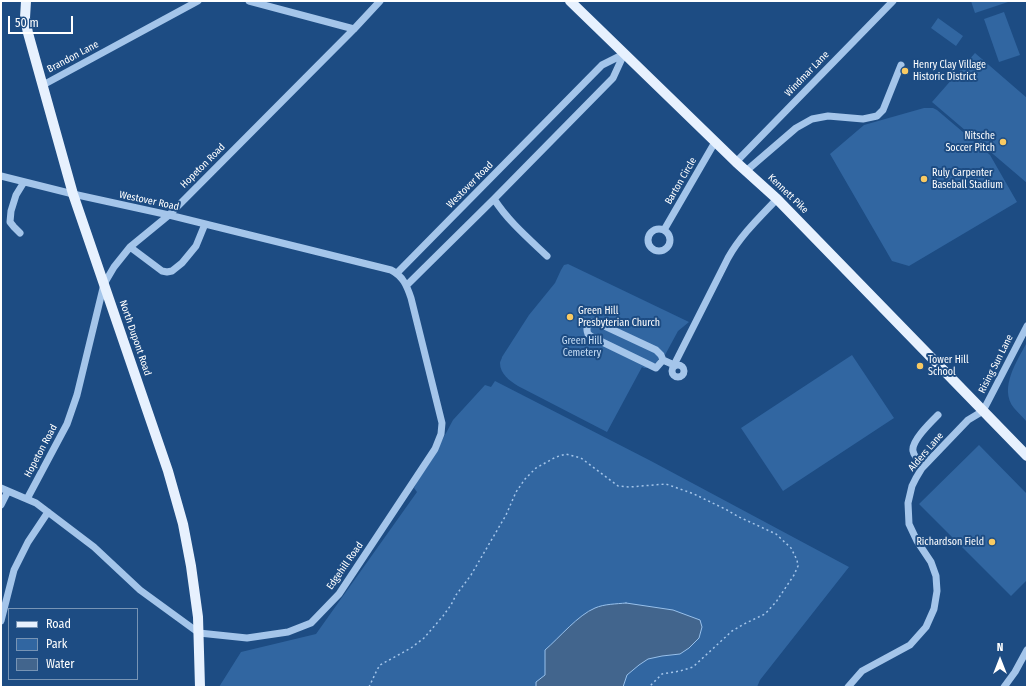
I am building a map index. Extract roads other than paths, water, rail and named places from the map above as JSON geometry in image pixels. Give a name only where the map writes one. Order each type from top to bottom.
[{"type":"main road","name":"North Dupont Road","points":[[26,1],[24,10],[26,25],[73,194],[174,490],[183,524],[191,566],[198,617],[200,687]]},
{"type":"main road","name":"Kennett Pike","points":[[570,1],[715,142],[777,199],[1027,456]]},
{"type":"street","name":"Brandon Lane","points":[[43,85],[198,1]]},
{"type":"street","points":[[249,1],[354,29]]},
{"type":"street","name":"Windmar Lane","points":[[736,162],[893,1]]},
{"type":"street","name":"Hopeton Road","points":[[27,499],[67,424],[78,395],[104,284],[114,267],[130,247],[169,215],[354,29],[378,2]]},
{"type":"street","points":[[407,285],[613,78],[624,54]]},
{"type":"street","name":"Westover Road","points":[[1,176],[73,194],[169,215],[391,270],[397,273],[602,65],[624,54]]},
{"type":"street","points":[[746,171],[796,128],[812,119],[828,116],[863,119],[877,116],[883,110],[901,65]]},
{"type":"street","name":"Barton Circle","points":[[664,230],[715,142]]},
{"type":"street","points":[[20,234],[10,222],[11,211],[16,194],[24,182]]},
{"type":"street","points":[[494,198],[518,229],[547,256]]},
{"type":"street","points":[[663,360],[656,368],[592,337],[588,334],[587,327],[589,323],[596,322],[656,350],[661,355],[663,360],[674,365],[734,246],[777,199]]},
{"type":"street","points":[[130,247],[162,271],[172,271],[182,263],[196,246],[205,224]]},
{"type":"street","name":"Edgehill Road","points":[[199,633],[247,638],[288,632],[311,623],[339,594],[435,449],[441,434],[442,423],[411,298],[407,285],[397,273]]},
{"type":"street","name":"Rising Sun Lane","points":[[983,411],[1027,326]]},
{"type":"street","name":"Alders Lane","points":[[848,687],[862,671],[910,645],[926,627],[934,609],[937,591],[936,576],[931,562],[917,541],[909,524],[908,503],[912,486],[924,466],[968,420],[983,411]]},
{"type":"street","points":[[924,466],[915,456],[913,445],[918,437],[938,415]]},
{"type":"street","points":[[1,488],[36,503],[94,546],[140,590],[199,633]]},
{"type":"street","points":[[1,505],[8,491]]},
{"type":"street","points":[[1,621],[14,570],[28,542],[48,512]]},
{"type":"street","points":[[1004,687],[1015,672],[1027,650]]},
{"type":"water","points":[[626,603],[673,610],[700,620],[702,627],[699,638],[689,648],[680,654],[648,659],[627,675],[623,687],[536,687],[536,682],[545,675],[545,650],[569,627],[582,616],[595,608],[606,605]]},
{"type":"place","name":"Henry Clay Village Historic District","points":[[905,71]]},
{"type":"place","name":"Nitsche Soccer Pitch","points":[[1003,142]]},
{"type":"place","name":"Ruly Carpenter Baseball Stadium","points":[[924,179]]},
{"type":"place","name":"Green Hill Presbyterian Church","points":[[570,317]]},
{"type":"place","name":"Tower Hill School","points":[[920,366]]},
{"type":"place","name":"Richardson Field","points":[[992,542]]},
{"type":"park label","name":"Green Hill Cemetery","points":[[582,346]]}]
